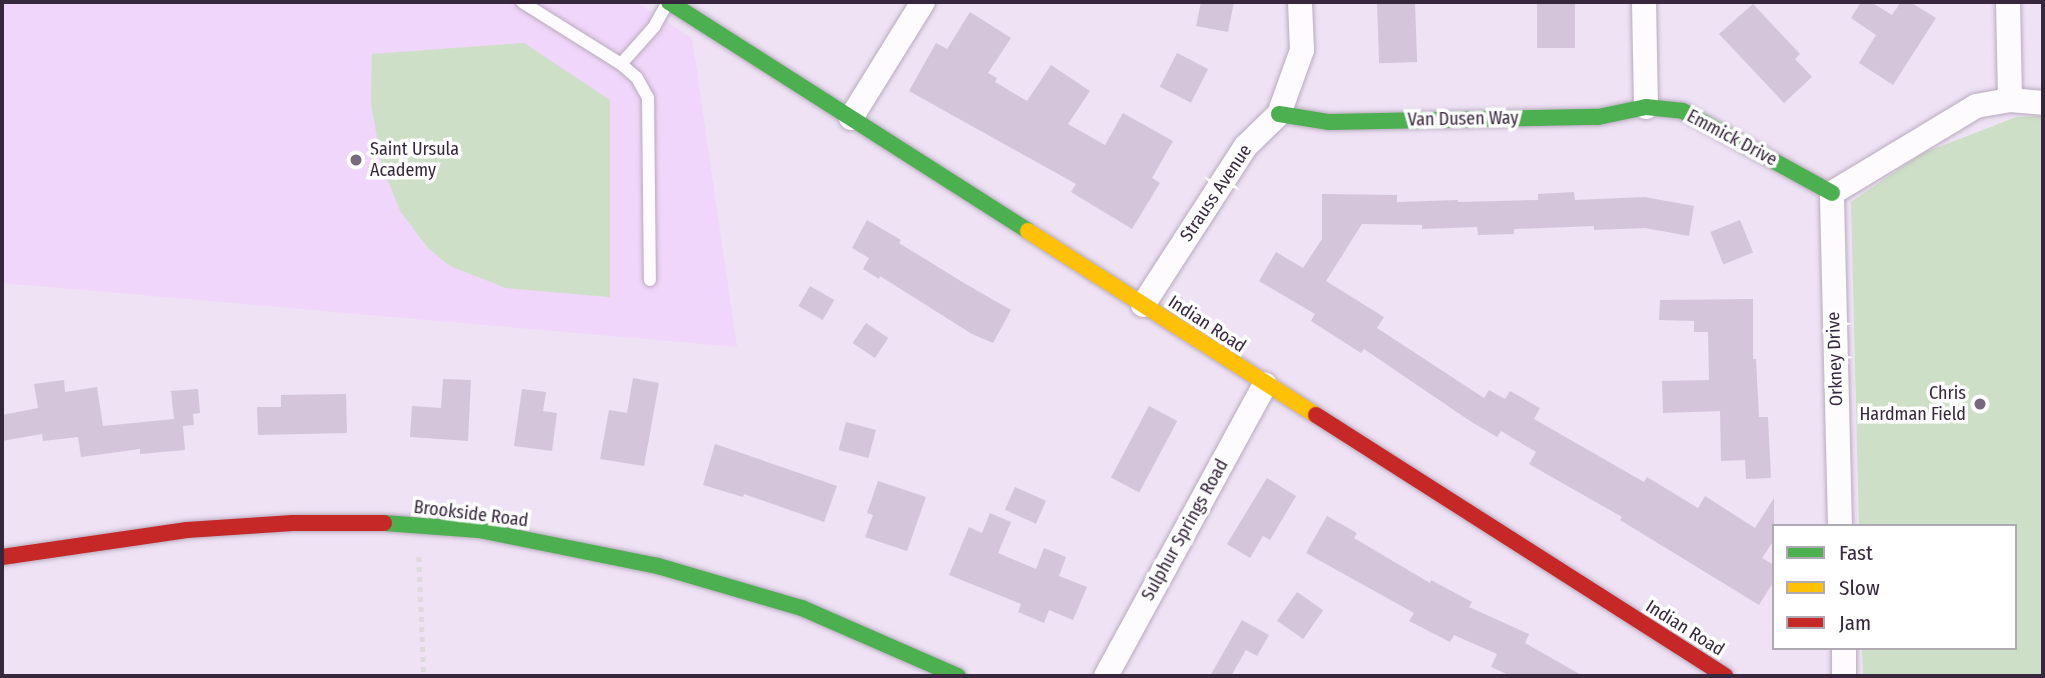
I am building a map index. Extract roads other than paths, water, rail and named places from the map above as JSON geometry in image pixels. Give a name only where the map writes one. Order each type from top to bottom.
[{"type":"street","name":"Indian Road","points":[[669,2],[1725,676]]},
{"type":"street","points":[[851,118],[923,2]]},
{"type":"street","name":"Strauss Avenue","points":[[1143,305],[1246,146],[1279,114],[1302,50],[1300,2]]},
{"type":"street","points":[[1644,2],[1646,107]]},
{"type":"street","points":[[2008,2],[2010,100]]},
{"type":"street","points":[[1832,193],[1976,106],[2010,100],[2043,103]]},
{"type":"street","name":"Van Dusen Way","points":[[1279,114],[1329,122],[1598,117],[1646,107]]},
{"type":"street","name":"Emmick Drive","points":[[1646,107],[1683,111],[1832,193]]},
{"type":"street","name":"Orkney Drive","points":[[1832,193],[1840,524]]},
{"type":"street","name":"Sulphur Springs Road","points":[[1106,676],[1265,384]]},
{"type":"street","name":"Brookside Road","points":[[2,558],[187,530],[293,523],[364,521],[479,530],[658,566],[802,608],[958,676]]},
{"type":"street","points":[[1844,650],[1844,676]]},
{"type":"lane","points":[[522,2],[621,64],[637,78],[648,98],[650,280]]},
{"type":"lane","points":[[621,64],[654,27],[669,2]]},
{"type":"place","name":"Saint Ursula Academy","points":[[356,160]]},
{"type":"place","name":"Chris Hardman Field","points":[[1980,404]]}]
